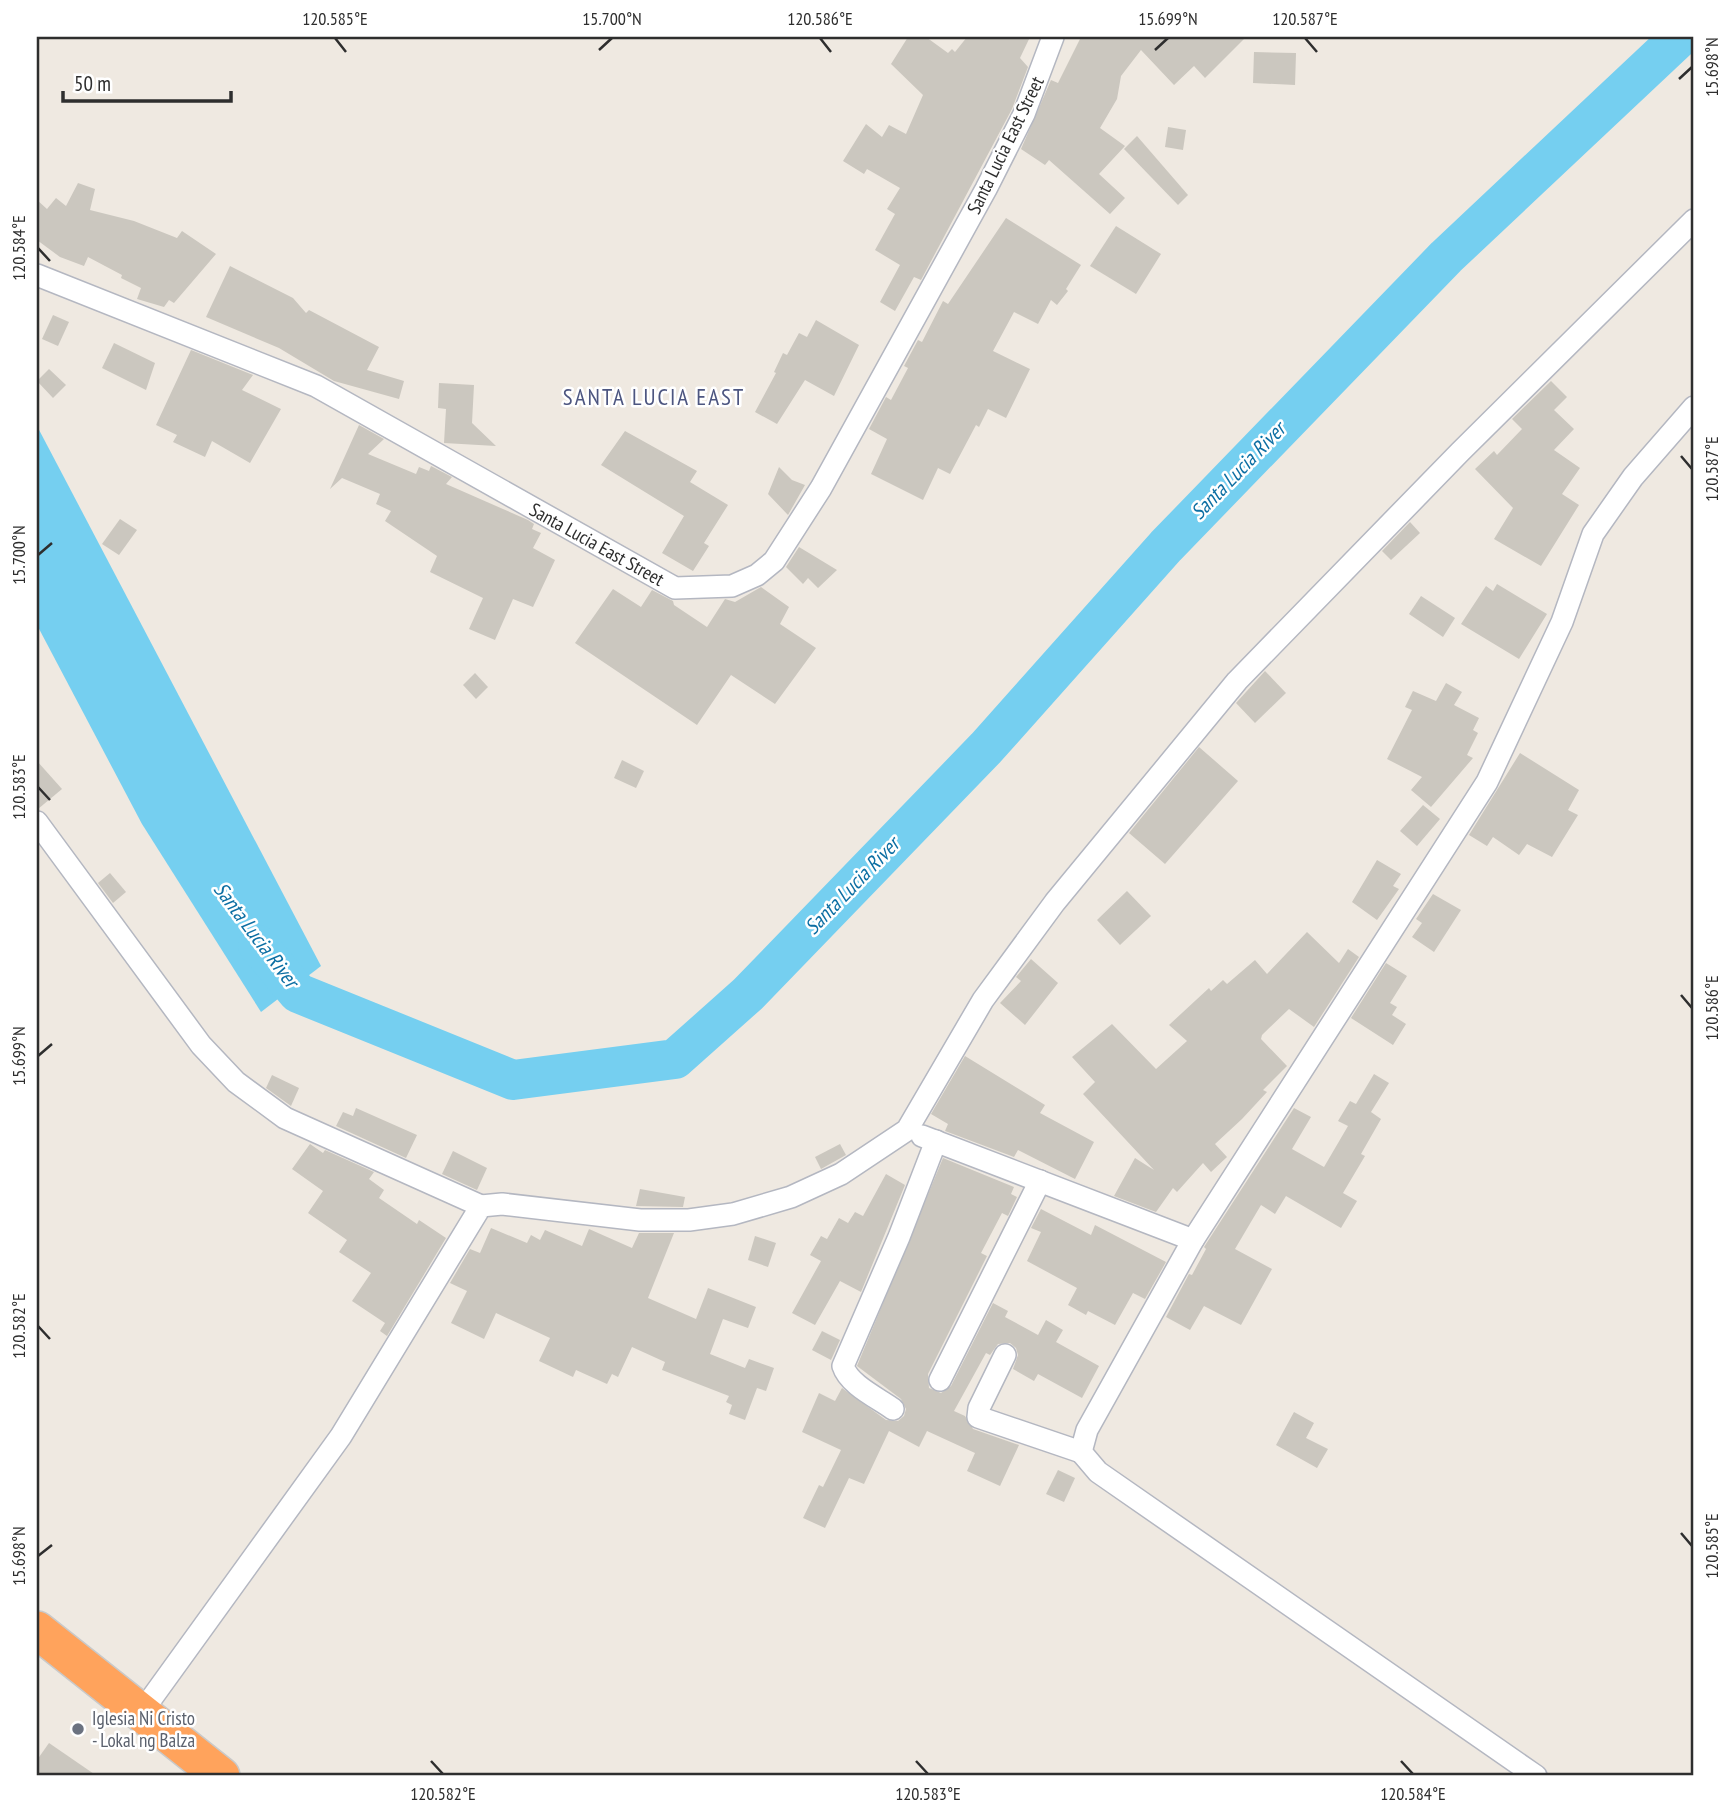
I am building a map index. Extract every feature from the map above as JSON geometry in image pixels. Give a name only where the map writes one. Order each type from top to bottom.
[{"type":"highway","points":[[37,1630],[221,1776]]},
{"type":"street","name":"Santa Lucia East Street","points":[[37,275],[316,386],[676,588],[732,586],[757,575],[774,561],[821,488],[986,189],[1024,114],[1053,37]]},
{"type":"street","points":[[37,822],[201,1045],[236,1082],[285,1118],[481,1206],[502,1203],[640,1220],[714,1217],[777,1201],[828,1180],[907,1130],[991,989],[1055,902],[1237,681],[1460,452],[1694,220]]},
{"type":"street","points":[[1081,1452],[1087,1430],[1193,1240],[1487,782],[1562,621],[1594,534],[1633,477],[1694,407]]},
{"type":"street","points":[[907,1130],[1193,1240]]},
{"type":"street","points":[[893,1409],[857,1384],[843,1366],[899,1237],[936,1141]]},
{"type":"street","points":[[940,1380],[1040,1181]]},
{"type":"street","points":[[141,1713],[341,1436],[481,1206]]},
{"type":"street","points":[[1005,1355],[979,1408],[978,1417],[1081,1452],[1098,1472],[1536,1776]]},
{"type":"water","points":[[37,426],[321,966],[261,1012],[142,824],[37,625]]},
{"type":"building","points":[[908,37],[926,37],[948,53],[952,49],[955,52],[967,37],[1030,37],[1020,58],[1028,67],[1012,109],[921,280],[914,277],[895,311],[880,302],[900,265],[875,250],[895,214],[887,209],[900,188],[867,169],[864,174],[843,161],[866,124],[882,137],[889,125],[906,134],[923,95],[891,64]]},
{"type":"building","points":[[1081,37],[1246,37],[1205,78],[1194,66],[1174,85],[1141,50],[1121,76],[1117,99],[1100,128],[1125,146],[1099,174],[1125,198],[1110,214],[1049,160],[1045,165],[1021,149],[1051,80],[1058,83]]},
{"type":"building","points":[[1254,52],[1296,53],[1295,85],[1253,83]]},
{"type":"building","points":[[1168,127],[1186,130],[1183,150],[1165,147]]},
{"type":"building","points":[[1137,136],[1188,195],[1178,205],[1124,149]]},
{"type":"building","points":[[78,183],[95,189],[90,210],[134,221],[177,238],[182,231],[216,254],[174,303],[169,300],[164,307],[137,299],[141,288],[121,278],[122,275],[88,257],[84,266],[60,257],[37,240],[37,200],[47,209],[56,198],[66,206]]},
{"type":"building","points":[[1006,218],[1081,265],[1066,289],[1068,291],[1057,305],[1051,300],[1038,324],[1014,312],[993,351],[1030,369],[1006,418],[988,409],[979,427],[976,425],[950,474],[938,468],[923,500],[871,474],[887,439],[869,429],[886,397],[891,400],[908,368],[904,366],[918,340],[922,342],[943,301],[948,304]]},
{"type":"building","points":[[1116,226],[1161,254],[1136,294],[1090,266]]},
{"type":"building","points":[[230,266],[293,298],[306,313],[309,310],[379,347],[367,370],[404,381],[399,399],[334,381],[279,348],[206,317]]},
{"type":"building","points":[[53,315],[69,322],[58,346],[42,339]]},
{"type":"building","points":[[816,320],[859,345],[834,396],[805,380],[777,424],[755,412],[776,373],[774,372],[783,353],[787,355],[799,333],[807,337]]},
{"type":"building","points":[[114,343],[155,363],[146,390],[102,368]]},
{"type":"building","points":[[191,350],[253,375],[242,390],[281,409],[250,463],[212,441],[205,457],[173,442],[177,435],[156,425]]},
{"type":"building","points":[[49,369],[66,385],[53,398],[37,381]]},
{"type":"building","points":[[1551,381],[1567,397],[1554,410],[1574,429],[1554,450],[1580,468],[1562,494],[1579,505],[1541,566],[1494,539],[1513,508],[1475,469],[1494,451],[1497,455],[1522,429],[1512,419]]},
{"type":"building","points":[[439,383],[474,385],[472,423],[496,446],[444,443],[446,409],[438,408]]},
{"type":"building","points":[[359,425],[384,439],[368,454],[416,474],[419,467],[429,471],[431,466],[452,477],[446,484],[528,520],[534,524],[532,529],[541,533],[533,548],[555,560],[533,607],[513,599],[495,640],[469,629],[483,598],[430,572],[437,556],[385,521],[391,511],[376,504],[380,494],[342,478],[330,489]]},
{"type":"building","points":[[625,431],[697,471],[690,482],[728,505],[704,543],[709,546],[693,571],[662,553],[684,516],[601,465]]},
{"type":"building","points":[[779,467],[792,480],[805,485],[788,515],[768,494]]},
{"type":"building","points":[[120,519],[137,530],[119,555],[102,544]]},
{"type":"building","points":[[1410,522],[1420,533],[1391,560],[1382,551]]},
{"type":"building","points":[[799,547],[837,570],[818,588],[808,578],[803,584],[786,567]]},
{"type":"building","points":[[1497,584],[1547,614],[1519,659],[1461,624],[1486,586],[1493,591]]},
{"type":"building","points":[[761,587],[789,607],[780,624],[816,648],[775,704],[731,675],[697,725],[575,643],[613,589],[641,607],[652,590],[673,601],[674,605],[707,627],[725,599],[735,602]]},
{"type":"building","points":[[1421,596],[1455,618],[1443,637],[1409,614]]},
{"type":"building","points":[[1265,671],[1286,693],[1255,723],[1236,703]]},
{"type":"building","points":[[475,673],[488,687],[476,699],[463,685]]},
{"type":"building","points":[[1446,683],[1462,692],[1454,705],[1479,718],[1473,730],[1478,733],[1467,755],[1473,758],[1431,807],[1411,790],[1422,777],[1387,759],[1412,710],[1405,707],[1413,691],[1436,701]]},
{"type":"building","points":[[1199,747],[1238,781],[1165,864],[1129,833]]},
{"type":"building","points":[[1520,753],[1579,790],[1568,810],[1578,815],[1552,857],[1527,844],[1519,855],[1493,837],[1487,846],[1469,835]]},
{"type":"building","points":[[622,760],[644,771],[636,788],[614,778]]},
{"type":"building","points":[[37,761],[62,789],[38,809],[37,809]]},
{"type":"building","points":[[1423,805],[1440,819],[1417,846],[1400,831]]},
{"type":"building","points":[[1377,860],[1401,874],[1393,886],[1399,889],[1377,920],[1352,902]]},
{"type":"building","points":[[110,873],[126,892],[113,903],[98,883]]},
{"type":"building","points":[[1127,891],[1151,916],[1120,945],[1097,920]]},
{"type":"building","points":[[1433,894],[1461,910],[1434,952],[1412,937],[1422,923],[1416,919]]},
{"type":"building","points":[[1307,932],[1339,963],[1348,949],[1359,957],[1314,1027],[1289,1009],[1262,1035],[1261,1039],[1287,1066],[1263,1090],[1267,1092],[1215,1144],[1227,1157],[1211,1172],[1203,1163],[1177,1192],[1173,1188],[1156,1212],[1114,1196],[1135,1158],[1154,1170],[1083,1094],[1095,1082],[1072,1057],[1112,1024],[1156,1069],[1187,1041],[1169,1025],[1209,988],[1211,991],[1223,980],[1227,984],[1255,960],[1267,974]]},
{"type":"building","points":[[1031,959],[1058,983],[1025,1025],[1000,1003],[1021,981],[1016,977]]},
{"type":"building","points":[[1386,963],[1407,976],[1390,1003],[1397,1007],[1392,1015],[1406,1024],[1393,1045],[1351,1018]]},
{"type":"building","points":[[965,1056],[1045,1105],[1040,1113],[1094,1142],[1075,1179],[1018,1150],[1014,1157],[945,1131],[948,1124],[931,1114]]},
{"type":"building","points":[[1374,1074],[1389,1083],[1371,1112],[1381,1119],[1361,1154],[1365,1156],[1343,1193],[1357,1201],[1341,1228],[1286,1196],[1275,1214],[1261,1205],[1235,1249],[1272,1269],[1241,1325],[1204,1306],[1190,1330],[1166,1317],[1189,1274],[1192,1275],[1206,1249],[1204,1247],[1294,1108],[1311,1117],[1292,1149],[1324,1167],[1348,1126],[1338,1121],[1350,1101],[1356,1104]]},
{"type":"building","points":[[272,1075],[299,1088],[291,1106],[266,1088]]},
{"type":"building","points":[[356,1108],[417,1135],[406,1158],[336,1126],[343,1112],[353,1116]]},
{"type":"building","points":[[310,1144],[323,1153],[325,1150],[374,1172],[369,1179],[384,1190],[379,1198],[417,1224],[419,1220],[446,1238],[387,1336],[380,1331],[385,1323],[352,1301],[371,1273],[339,1252],[347,1240],[308,1213],[323,1191],[292,1169]]},
{"type":"building","points":[[840,1144],[846,1155],[821,1169],[815,1157]]},
{"type":"building","points":[[453,1151],[487,1168],[477,1190],[442,1174]]},
{"type":"building","points":[[943,1158],[1014,1187],[1011,1194],[1017,1197],[1008,1216],[1002,1213],[981,1253],[987,1256],[928,1374],[929,1388],[941,1393],[951,1386],[993,1303],[1008,1311],[1005,1317],[1038,1335],[1046,1320],[1063,1330],[1056,1342],[1099,1366],[1082,1398],[1038,1374],[1034,1381],[1013,1369],[1018,1355],[1016,1348],[1010,1343],[998,1344],[990,1355],[986,1353],[954,1411],[965,1416],[973,1429],[1019,1445],[1000,1486],[967,1471],[975,1453],[927,1431],[919,1447],[889,1431],[864,1484],[849,1478],[825,1528],[803,1518],[819,1485],[823,1487],[841,1450],[802,1432],[819,1393],[835,1401],[842,1388],[886,1420],[898,1421],[904,1416],[906,1409],[901,1399],[857,1366]]},
{"type":"building","points":[[886,1174],[905,1185],[861,1292],[840,1281],[815,1325],[792,1313],[821,1261],[810,1255],[821,1236],[827,1239],[839,1218],[848,1223],[855,1212],[863,1216]]},
{"type":"building","points":[[640,1189],[685,1197],[683,1207],[636,1206]]},
{"type":"building","points":[[1041,1209],[1091,1235],[1095,1225],[1166,1262],[1145,1299],[1133,1293],[1115,1325],[1088,1311],[1086,1315],[1068,1305],[1077,1288],[1027,1261],[1041,1232],[1031,1228]]},
{"type":"building","points":[[491,1228],[527,1243],[531,1235],[540,1240],[545,1230],[582,1246],[589,1229],[632,1248],[639,1233],[674,1233],[648,1298],[696,1319],[708,1288],[756,1307],[748,1328],[723,1319],[710,1354],[745,1368],[749,1359],[774,1368],[766,1391],[757,1388],[745,1420],[729,1414],[732,1405],[726,1402],[729,1396],[662,1370],[665,1362],[632,1347],[618,1377],[612,1374],[607,1384],[576,1370],[573,1377],[539,1361],[550,1338],[496,1313],[484,1339],[451,1323],[467,1291],[450,1283],[470,1249],[480,1253]]},
{"type":"building","points":[[755,1236],[776,1243],[768,1267],[748,1260]]},
{"type":"building","points":[[822,1331],[840,1340],[831,1360],[812,1350]]},
{"type":"building","points":[[1294,1412],[1314,1423],[1306,1438],[1328,1449],[1317,1468],[1276,1445]]},
{"type":"building","points":[[1058,1470],[1075,1478],[1064,1502],[1046,1494]]},
{"type":"building","points":[[49,1743],[97,1776],[37,1776],[37,1760]]},
{"type":"waterway","name":"Santa Lucia River","points":[[258,945],[298,993],[513,1080],[675,1059],[748,994],[986,748],[1166,546],[1446,257],[1680,37]]},
{"type":"place","name":"Iglesia Ni Cristo - Lokal ng Balza","points":[[78,1729]]},
{"type":"district","name":"SANTA LUCIA EAST","points":[[654,397]]}]
